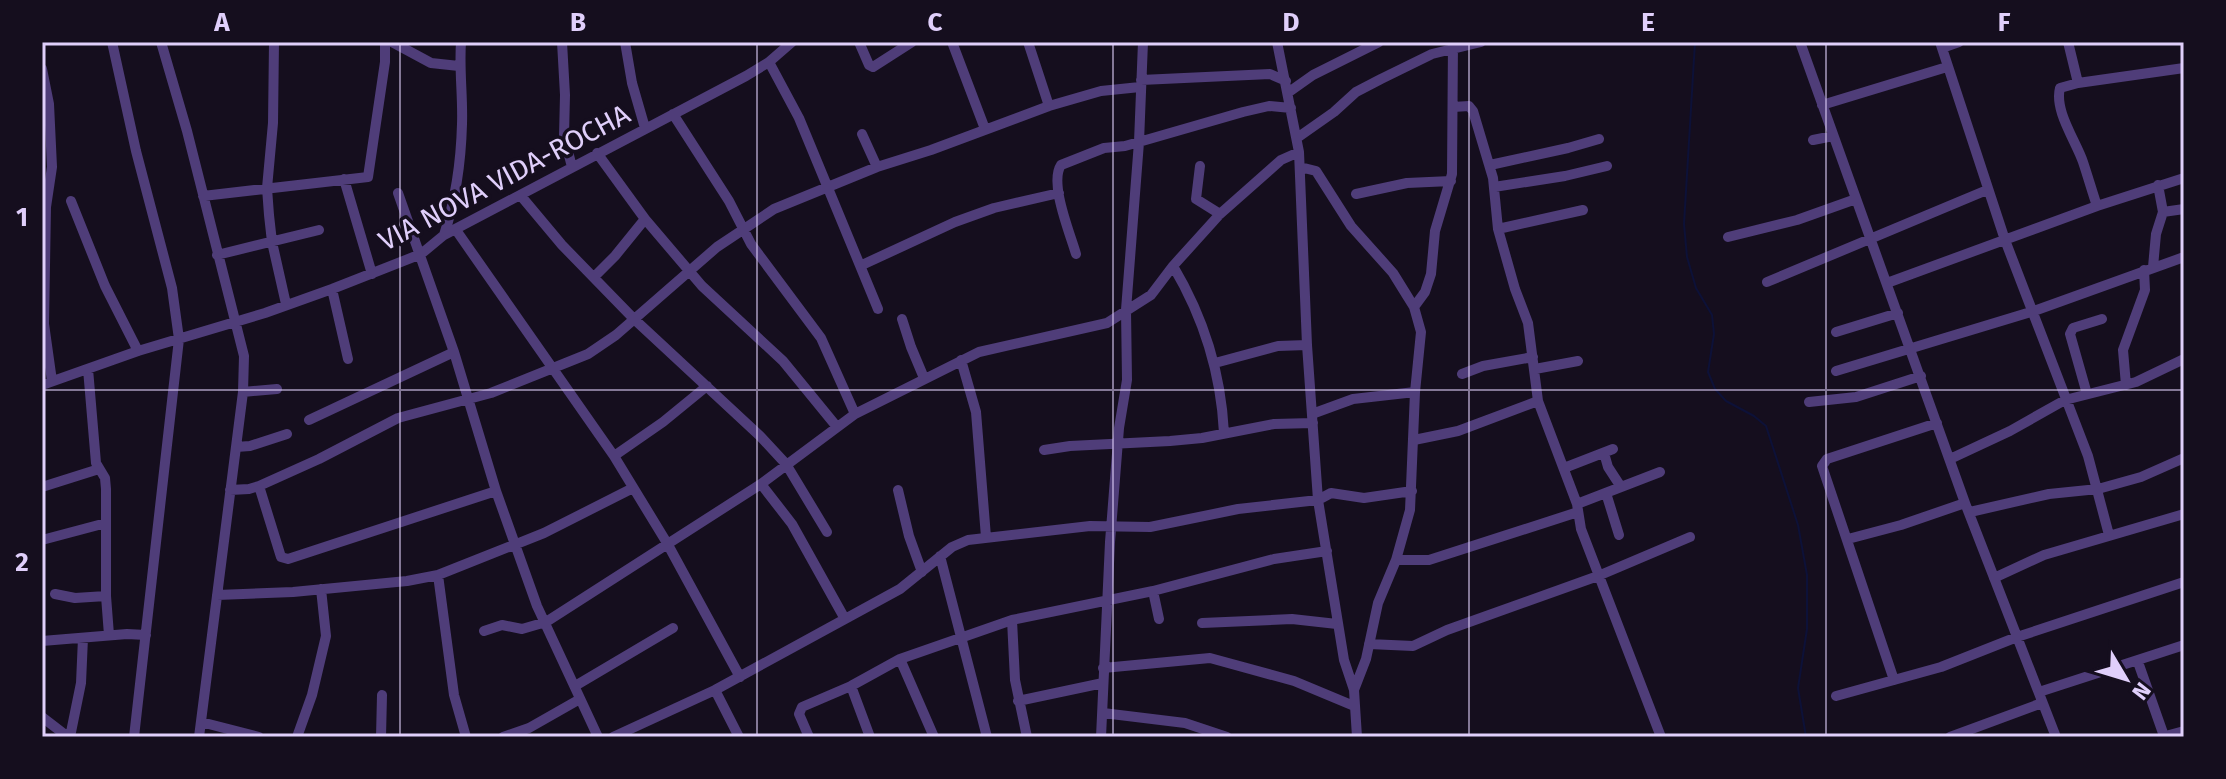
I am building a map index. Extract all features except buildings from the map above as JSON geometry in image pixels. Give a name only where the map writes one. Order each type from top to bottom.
[{"type":"street","points":[[112,42],[136,151],[170,277],[179,339],[134,737]]},
{"type":"street","points":[[161,42],[244,356],[243,392],[199,737]]},
{"type":"street","points":[[274,42],[273,123],[267,188],[272,242],[286,304]]},
{"type":"street","points":[[203,196],[370,175],[385,42]]},
{"type":"street","points":[[392,42],[431,63],[459,66]]},
{"type":"street","points":[[444,235],[458,188],[462,122],[461,42]]},
{"type":"street","points":[[562,42],[564,136],[572,167]]},
{"type":"street","points":[[625,42],[632,83],[645,128]]},
{"type":"street","name":"VIA NOVA VIDA-ROCHA","points":[[47,383],[332,289],[421,254],[444,235],[769,62],[792,42]]},
{"type":"street","points":[[859,42],[869,65],[873,67],[912,42]]},
{"type":"street","points":[[952,42],[985,129]]},
{"type":"street","points":[[1028,42],[1049,106]]},
{"type":"street","points":[[1101,737],[1106,599],[1118,446],[1127,380],[1126,310],[1143,42]]},
{"type":"street","points":[[1277,42],[1299,152],[1307,345],[1318,500],[1337,624],[1354,690]]},
{"type":"street","points":[[1287,86],[1379,42]]},
{"type":"street","points":[[1297,138],[1356,92],[1453,45],[1481,42]]},
{"type":"street","points":[[1800,42],[1950,459],[2056,737]]},
{"type":"street","points":[[1959,42],[1941,45],[1947,67],[1987,190],[2098,489],[2109,535]]},
{"type":"street","points":[[2068,42],[2078,83]]},
{"type":"street","points":[[1414,307],[1427,285],[1435,231],[1451,181],[1453,45]]},
{"type":"street","points":[[769,62],[799,118],[878,309]]},
{"type":"street","points":[[1822,105],[1947,67]]},
{"type":"street","points":[[2097,206],[2058,95],[2060,88],[2184,68]]},
{"type":"street","points":[[42,69],[49,104],[52,167],[44,207],[47,383]]},
{"type":"street","points":[[230,490],[259,486],[398,418],[491,393],[554,369],[604,345],[689,270],[742,229],[774,209],[877,167],[1049,106],[1101,91],[1140,84],[1270,74],[1287,86]]},
{"type":"street","points":[[1076,254],[1059,193],[1057,171],[1061,165],[1104,148],[1139,142],[1269,106],[1291,108]]},
{"type":"street","points":[[1453,107],[1471,108],[1490,165],[1498,229],[1528,323],[1538,401],[1564,468],[1598,576],[1661,737]]},
{"type":"street","points":[[673,114],[729,201],[742,229],[795,307],[821,338],[855,414]]},
{"type":"street","points":[[862,134],[877,167]]},
{"type":"street","points":[[1813,140],[1833,136]]},
{"type":"street","points":[[1490,165],[1599,139]]},
{"type":"street","points":[[484,631],[502,625],[522,629],[546,622],[761,484],[855,414],[924,378],[995,347],[1102,325],[1151,295],[1220,214],[1281,160],[1299,152]]},
{"type":"street","points":[[597,153],[645,219],[689,270],[723,307],[783,361],[837,427]]},
{"type":"street","points":[[1200,166],[1196,199],[1220,214]]},
{"type":"street","points":[[1494,187],[1607,166]]},
{"type":"street","points":[[1300,167],[1316,171],[1351,226],[1393,273],[1414,307],[1421,332],[1415,392],[1412,491],[1396,560],[1378,603],[1354,690],[1357,737]]},
{"type":"street","points":[[1887,283],[2097,206],[2184,178]]},
{"type":"street","points":[[344,179],[372,274]]},
{"type":"street","points":[[1356,194],[1407,183],[1451,181]]},
{"type":"street","points":[[2126,385],[2123,350],[2145,290],[2163,212],[2158,185]]},
{"type":"street","points":[[1767,282],[1987,190]]},
{"type":"street","points":[[398,193],[537,606],[598,737]]},
{"type":"street","points":[[862,265],[955,222],[1008,204],[1059,193]]},
{"type":"street","points":[[521,196],[634,319],[786,464],[827,532]]},
{"type":"street","points":[[1728,237],[1797,220],[1856,199]]},
{"type":"street","points":[[71,201],[105,286],[138,351]]},
{"type":"street","points":[[2163,212],[2184,209]]},
{"type":"street","points":[[1498,229],[1583,210]]},
{"type":"street","points":[[594,277],[645,219]]},
{"type":"street","points":[[217,255],[319,230]]},
{"type":"street","points":[[456,230],[614,456],[667,543],[740,677]]},
{"type":"street","points":[[1836,371],[2034,311],[2184,257]]},
{"type":"street","points":[[1173,266],[1198,310],[1215,363],[1222,398],[1224,433]]},
{"type":"street","points":[[332,289],[348,359]]},
{"type":"street","points":[[1836,332],[1898,313]]},
{"type":"street","points":[[902,319],[924,378]]},
{"type":"street","points":[[2087,394],[2070,334],[2073,328],[2102,319]]},
{"type":"street","points":[[1215,363],[1278,346],[1307,345]]},
{"type":"street","points":[[309,420],[454,352]]},
{"type":"street","points":[[1950,459],[2010,431],[2065,400],[2126,385],[2184,359]]},
{"type":"street","points":[[961,360],[976,412],[986,537]]},
{"type":"street","points":[[1462,374],[1497,362],[1578,361]]},
{"type":"street","points":[[88,369],[95,456],[105,478],[109,635]]},
{"type":"street","points":[[1809,402],[1856,397],[1921,376]]},
{"type":"street","points":[[614,456],[707,386]]},
{"type":"street","points":[[243,392],[277,389]]},
{"type":"street","points":[[1044,450],[1202,438],[1312,419],[1353,399],[1415,392]]},
{"type":"street","points":[[1414,440],[1458,431],[1538,401]]},
{"type":"street","points":[[1894,680],[1822,466],[1823,461],[1937,423]]},
{"type":"street","points":[[236,447],[250,446],[287,434]]},
{"type":"street","points":[[1564,468],[1608,451],[1608,467],[1621,487]]},
{"type":"street","points":[[1848,539],[1968,507],[2098,489],[2141,477],[2184,458]]},
{"type":"street","points":[[42,487],[99,469]]},
{"type":"street","points":[[1396,560],[1429,560],[1577,508],[1660,472]]},
{"type":"street","points":[[761,484],[792,524],[845,619]]},
{"type":"street","points":[[259,486],[281,557],[288,559],[496,491]]},
{"type":"street","points":[[217,595],[247,596],[407,581],[438,575],[586,513],[633,488]]},
{"type":"street","points":[[898,490],[922,572]]},
{"type":"street","points":[[613,737],[715,690],[900,589],[952,547],[968,540],[1112,526],[1150,527],[1238,509],[1318,500],[1331,493],[1356,499],[1412,491]]},
{"type":"street","points":[[1606,493],[1619,535]]},
{"type":"street","points":[[1994,578],[2044,555],[2184,514]]},
{"type":"street","points":[[42,540],[106,523]]},
{"type":"street","points":[[1369,644],[1413,646],[1447,630],[1598,576],[1690,537]]},
{"type":"street","points":[[809,737],[799,714],[800,709],[900,659],[961,637],[1012,620],[1153,591],[1233,568],[1327,551]]},
{"type":"street","points":[[940,556],[987,737]]},
{"type":"street","points":[[438,575],[454,695],[466,737]]},
{"type":"street","points":[[1836,696],[1941,667],[2017,637],[2184,582]]},
{"type":"street","points":[[297,737],[312,695],[326,636],[321,589]]},
{"type":"street","points":[[1153,591],[1159,619]]},
{"type":"street","points":[[55,594],[75,598],[106,596]]},
{"type":"street","points":[[1202,623],[1292,619],[1337,624]]},
{"type":"street","points":[[1012,620],[1018,701],[1027,737]]},
{"type":"street","points":[[575,686],[673,628]]},
{"type":"street","points":[[42,641],[146,635]]},
{"type":"street","points":[[42,717],[69,737],[81,683],[83,638]]},
{"type":"street","points":[[1950,737],[2041,698],[2184,645]]},
{"type":"street","points":[[1103,668],[1210,658],[1294,681],[1354,706]]},
{"type":"street","points":[[900,659],[934,737]]},
{"type":"street","points":[[2138,662],[2163,736],[2184,731]]},
{"type":"street","points":[[1018,701],[1103,683]]},
{"type":"street","points":[[851,686],[870,737]]},
{"type":"street","points":[[715,690],[739,737]]},
{"type":"street","points":[[381,737],[382,695]]},
{"type":"street","points":[[503,737],[529,728],[580,699]]},
{"type":"street","points":[[1103,713],[1185,723],[1227,737]]},
{"type":"street","points":[[201,722],[259,737]]},
{"type":"waterway","points":[[1695,42],[1684,224],[1687,257],[1696,288],[1712,315],[1714,334],[1708,372],[1715,389],[1726,401],[1766,426],[1798,525],[1807,575],[1807,629],[1798,688],[1806,737]]}]
